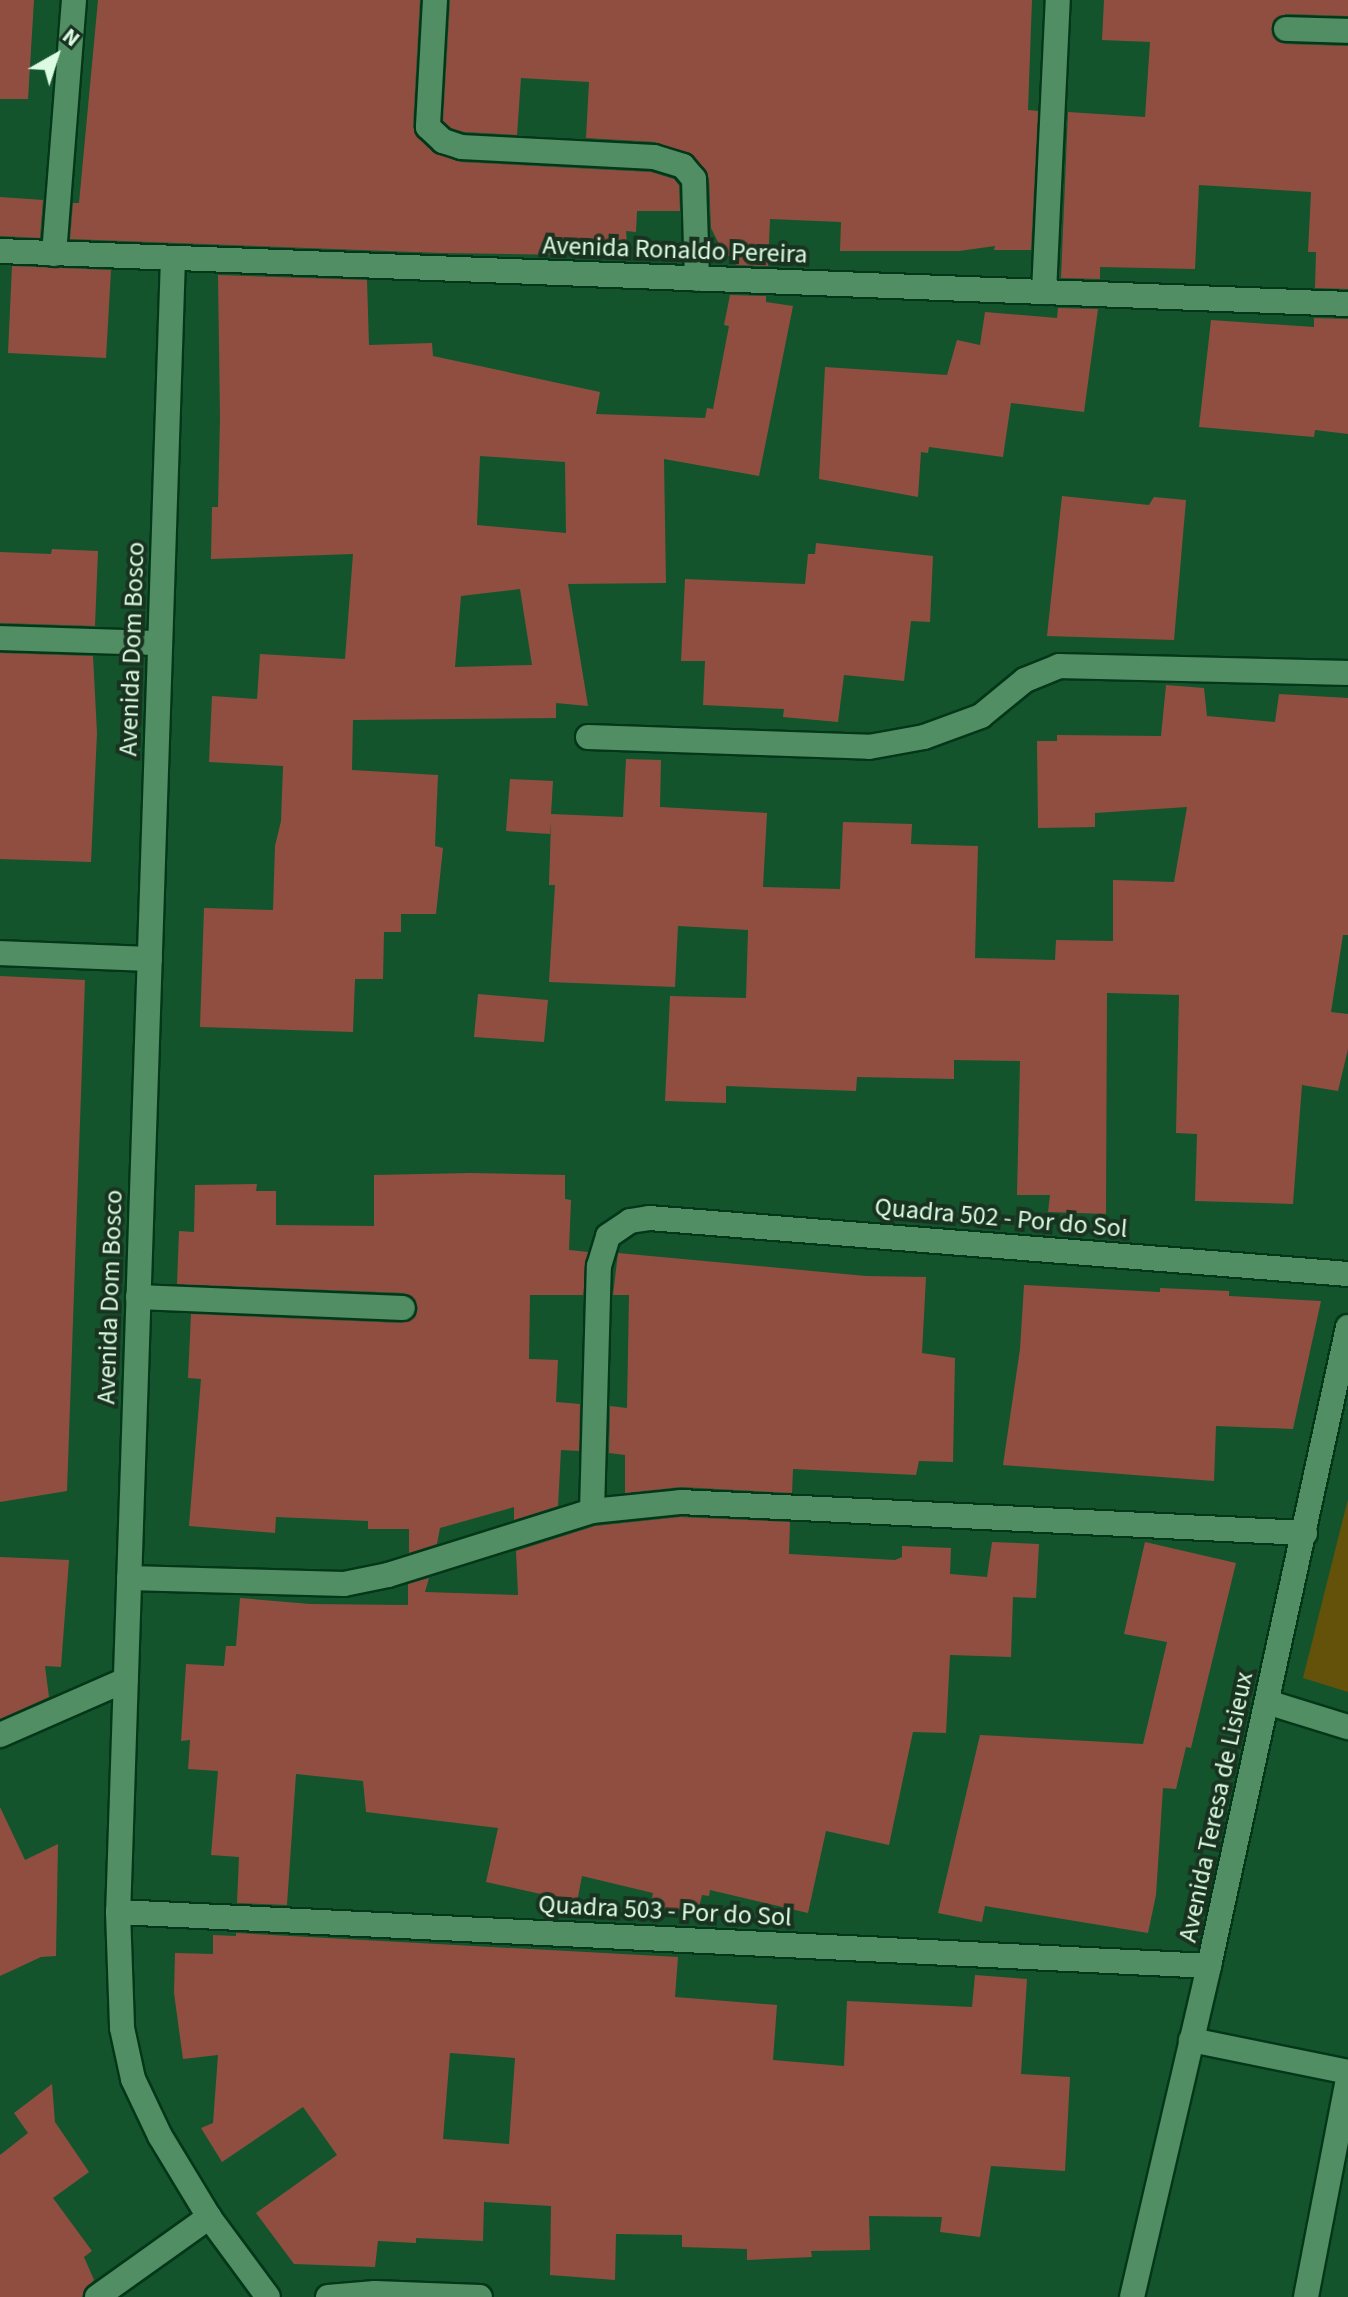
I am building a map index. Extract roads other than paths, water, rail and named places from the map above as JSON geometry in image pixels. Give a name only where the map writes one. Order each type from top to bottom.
[{"type":"street","points":[[54,254],[74,0]]},
{"type":"street","points":[[435,0],[428,127],[443,141],[461,147],[654,157],[683,166],[694,179],[697,279]]},
{"type":"street","points":[[1044,292],[1058,0]]},
{"type":"street","points":[[1286,29],[1348,31]]},
{"type":"street","name":"Avenida Ronaldo Pereira","points":[[0,251],[1348,304]]},
{"type":"street","name":"Avenida Dom Bosco","points":[[173,258],[118,1912],[122,2028],[133,2079],[160,2136],[209,2217],[268,2297]]},
{"type":"street","points":[[0,638],[160,643]]},
{"type":"street","points":[[588,737],[869,747],[924,737],[981,716],[1040,670],[1059,666],[1348,673]]},
{"type":"street","points":[[0,953],[150,959]]},
{"type":"street","name":"Quadra 502 - Por do Sol","points":[[592,1511],[599,1266],[608,1236],[617,1227],[649,1218],[1348,1274]]},
{"type":"street","points":[[138,1297],[403,1308]]},
{"type":"street","name":"Avenida Teresa de Lisieux","points":[[1132,2297],[1305,1533],[1341,1399],[1348,1327]]},
{"type":"street","points":[[129,1578],[344,1584],[388,1575],[592,1511],[680,1502],[1305,1533]]},
{"type":"street","points":[[0,1735],[126,1680]]},
{"type":"street","points":[[1267,1702],[1348,1727]]},
{"type":"street","name":"Quadra 503 - Por do Sol","points":[[118,1912],[1209,1966]]},
{"type":"street","points":[[1191,2040],[1348,2072]]},
{"type":"street","points":[[1306,2297],[1348,2079]]},
{"type":"street","points":[[97,2297],[209,2217]]},
{"type":"street","points":[[328,2297],[375,2293],[480,2297]]}]
